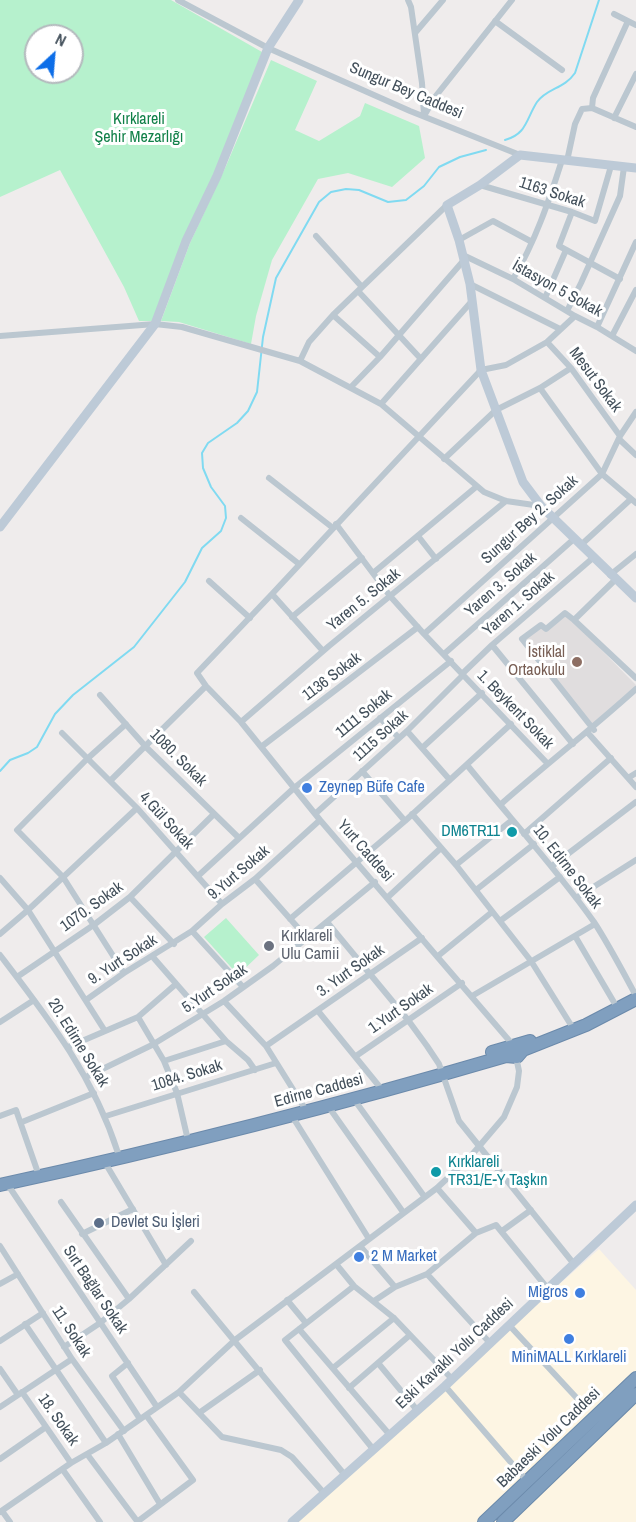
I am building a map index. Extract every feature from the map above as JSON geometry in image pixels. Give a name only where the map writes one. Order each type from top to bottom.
[{"type":"highway","name":"Edirne Caddesi","points":[[515,1051],[636,994]]},
{"type":"highway","name":"Edirne Caddesi","points":[[0,1178],[118,1153],[352,1096],[515,1051],[586,1024],[636,999]]},
{"type":"highway","name":"Edirne Caddesi","points":[[5,1187],[292,1116],[328,1106],[379,1086],[442,1071]]},
{"type":"highway","name":"Babaeski Yolu Caddesi","points":[[484,1522],[636,1378]]},
{"type":"highway","name":"Babaeski Yolu Caddesi","points":[[503,1522],[636,1394]]},
{"type":"street","name":"Sungur Bey Caddesi","points":[[178,0],[268,48],[520,155],[636,168]]},
{"type":"street","points":[[0,527],[155,324],[186,241],[217,176],[268,48],[299,0]]},
{"type":"street","points":[[408,0],[422,83],[424,116]]},
{"type":"street","points":[[415,33],[444,0]]},
{"type":"street","points":[[424,116],[435,97],[511,1]]},
{"type":"street","points":[[614,14],[636,25]]},
{"type":"street","points":[[495,21],[562,70]]},
{"type":"street","points":[[592,108],[593,98],[628,21]]},
{"type":"street","points":[[614,118],[636,74]]},
{"type":"street","points":[[513,279],[548,205],[582,109],[592,108],[636,127]]},
{"type":"street","points":[[300,361],[309,342],[333,315],[447,205],[480,185],[520,155]]},
{"type":"street","name":"1163 Sokak","points":[[480,185],[595,221],[611,166]]},
{"type":"street","points":[[567,311],[620,196],[624,167]]},
{"type":"street","points":[[447,205],[470,284],[480,370],[523,482],[541,506],[636,598]]},
{"type":"street","points":[[572,212],[559,246],[620,279]]},
{"type":"street","points":[[459,240],[493,221],[532,242]]},
{"type":"street","points":[[316,236],[421,359]]},
{"type":"street","points":[[597,327],[636,242]]},
{"type":"street","points":[[545,298],[566,250]]},
{"type":"street","points":[[351,387],[399,335],[463,257]]},
{"type":"street","name":"İstasyon 5 Sokak","points":[[463,257],[513,279],[636,351]]},
{"type":"street","points":[[470,284],[560,329]]},
{"type":"street","points":[[612,336],[636,290]]},
{"type":"street","points":[[381,404],[472,301]]},
{"type":"street","points":[[333,315],[380,357]]},
{"type":"street","points":[[209,581],[250,618],[480,370],[506,365],[547,342],[575,316]]},
{"type":"street","points":[[0,336],[155,324],[182,327],[300,361],[381,404],[476,487],[506,501],[541,506]]},
{"type":"street","name":"Mesut Sokak","points":[[547,342],[571,368],[620,437],[636,455]]},
{"type":"street","points":[[444,459],[496,410],[540,388],[571,368]]},
{"type":"street","points":[[540,388],[602,474],[634,501]]},
{"type":"street","name":"Sungur Bey 2. Sokak","points":[[423,634],[602,474],[620,437],[636,412]]},
{"type":"street","name":"1. Beykent Sokak","points":[[269,478],[335,526],[423,634],[547,763]]},
{"type":"street","points":[[373,573],[476,487]]},
{"type":"street","name":"Yaren 5. Sokak","points":[[241,722],[323,651],[506,501]]},
{"type":"street","name":"Yaren 3. Sokak","points":[[444,654],[579,541],[634,501]]},
{"type":"street","points":[[241,518],[299,564]]},
{"type":"street","points":[[418,536],[436,559]]},
{"type":"street","points":[[574,620],[636,554]]},
{"type":"street","name":"Yaren 1. Sokak","points":[[463,674],[492,645],[594,557]]},
{"type":"street","points":[[292,616],[362,558]]},
{"type":"street","points":[[272,594],[323,651]]},
{"type":"street","points":[[636,678],[565,613],[546,629],[541,625],[522,639],[592,730],[610,758],[636,787]]},
{"type":"street","name":"Yurt Caddesi","points":[[250,618],[197,672],[206,686],[241,722],[320,820],[462,983],[515,1051]]},
{"type":"street","name":"1136 Sokak","points":[[261,747],[418,627]]},
{"type":"street","points":[[492,645],[573,744]]},
{"type":"street","name":"1111 Sokak","points":[[198,876],[294,788],[451,661]]},
{"type":"street","name":"1115 Sokak","points":[[315,814],[407,731],[463,674]]},
{"type":"street","points":[[110,781],[206,686]]},
{"type":"street","points":[[500,806],[547,763],[592,730],[636,689]]},
{"type":"street","points":[[422,748],[482,693]]},
{"type":"street","name":"1080. Sokak","points":[[100,696],[146,747],[239,838]]},
{"type":"street","points":[[380,718],[399,738]]},
{"type":"street","points":[[124,973],[95,924],[63,877],[17,830],[87,759],[126,724]]},
{"type":"street","points":[[290,919],[412,814],[511,724]]},
{"type":"street","points":[[407,731],[450,780]]},
{"type":"street","name":"4.Gül Sokak","points":[[62,733],[136,808],[222,904]]},
{"type":"street","points":[[524,834],[610,758]]},
{"type":"street","name":"10. Edirne Sokak","points":[[467,765],[576,898],[595,924],[636,994]]},
{"type":"street","points":[[362,771],[405,820]]},
{"type":"street","points":[[628,778],[636,773]]},
{"type":"street","points":[[552,866],[636,802]]},
{"type":"street","points":[[0,934],[136,808]]},
{"type":"street","name":"1070. Sokak","points":[[16,977],[95,924],[130,897],[214,814]]},
{"type":"street","points":[[412,814],[456,865],[531,961],[571,1025]]},
{"type":"street","name":"9.Yurt Sokak","points":[[174,944],[255,879],[320,820]]},
{"type":"street","points":[[456,865],[512,820]]},
{"type":"street","points":[[476,890],[534,844]]},
{"type":"street","points":[[387,897],[441,848]]},
{"type":"street","points":[[576,898],[635,862]]},
{"type":"street","points":[[500,921],[560,877]]},
{"type":"street","points":[[0,878],[28,910],[105,1031]]},
{"type":"street","points":[[255,879],[307,938]]},
{"type":"street","name":"5.Yurt Sokak","points":[[86,1077],[152,1045],[204,1015],[307,938],[375,882]]},
{"type":"street","points":[[130,897],[174,944]]},
{"type":"street","points":[[438,956],[492,912]]},
{"type":"street","points":[[327,922],[408,1020],[442,1071],[459,1121],[574,1264]]},
{"type":"street","points":[[472,996],[595,924]]},
{"type":"street","points":[[192,931],[243,987]]},
{"type":"street","points":[[574,936],[615,1004]]},
{"type":"street","name":"3. Yurt Sokak","points":[[266,1046],[422,938]]},
{"type":"street","name":"9. Yurt Sokak","points":[[86,1000],[124,973],[174,944]]},
{"type":"street","name":"20. Edirne Sokak","points":[[0,955],[2,963],[34,1000],[68,1047],[86,1077],[106,1116],[118,1153]]},
{"type":"street","points":[[152,956],[226,1041],[248,1060],[255,1070]]},
{"type":"street","name":"1.Yurt Sokak","points":[[356,1056],[462,983]]},
{"type":"street","points":[[68,1047],[138,1017],[176,984]]},
{"type":"street","points":[[0,1022],[34,1000]]},
{"type":"street","points":[[224,1001],[266,1046],[304,1107]]},
{"type":"street","points":[[318,1011],[379,1086]]},
{"type":"street","points":[[138,1017],[152,1045],[164,1061],[177,1093],[187,1136]]},
{"type":"street","points":[[164,1061],[226,1041]]},
{"type":"street","points":[[10,1522],[1,1511],[71,1463],[106,1443],[179,1392],[235,1340],[437,1188],[504,1117],[512,1102],[518,1079],[515,1051]]},
{"type":"street","name":"1084. Sokak","points":[[106,1116],[276,1063]]},
{"type":"street","points":[[22,1122],[94,1093]]},
{"type":"street","points":[[352,1096],[424,1196]]},
{"type":"street","points":[[328,1106],[403,1212]]},
{"type":"street","points":[[0,1116],[16,1110],[37,1170]]},
{"type":"street","points":[[292,1116],[369,1239]]},
{"type":"street","points":[[107,1166],[166,1265]]},
{"type":"street","name":"Sırt Bağlar Sokak","points":[[5,1187],[157,1407]]},
{"type":"street","points":[[437,1188],[476,1233]]},
{"type":"street","points":[[61,1202],[129,1299]]},
{"type":"street","name":"Eski Kavaklı Yolu Caddesi","points":[[292,1522],[448,1383],[636,1205]]},
{"type":"street","points":[[82,1234],[133,1209]]},
{"type":"street","points":[[502,1231],[531,1210]]},
{"type":"street","points":[[374,1301],[395,1287],[427,1274],[476,1233],[496,1225],[548,1289]]},
{"type":"street","points":[[64,1347],[100,1323],[129,1299],[191,1241]]},
{"type":"street","name":"11. Sokak","points":[[0,1246],[121,1432],[160,1504]]},
{"type":"street","points":[[360,1246],[395,1287]]},
{"type":"street","points":[[336,1264],[354,1286],[394,1318],[410,1335],[528,1482]]},
{"type":"street","points":[[0,1284],[18,1274]]},
{"type":"street","points":[[427,1274],[490,1343]]},
{"type":"street","points":[[354,1286],[285,1340],[373,1449]]},
{"type":"street","points":[[194,1292],[344,1474]]},
{"type":"street","points":[[287,1300],[306,1323]]},
{"type":"street","points":[[0,1341],[43,1313]]},
{"type":"street","points":[[333,1368],[394,1318]]},
{"type":"street","points":[[25,1324],[106,1443]]},
{"type":"street","points":[[509,1325],[586,1408]]},
{"type":"street","points":[[299,1329],[389,1434]]},
{"type":"street","points":[[349,1388],[410,1335]]},
{"type":"street","points":[[0,1407],[72,1359]]},
{"type":"street","points":[[87,1454],[137,1522],[193,1480],[112,1376],[128,1363]]},
{"type":"street","points":[[378,1363],[417,1410]]},
{"type":"street","name":"18. Sokak","points":[[0,1369],[71,1463]]},
{"type":"street","points":[[199,1413],[260,1370]]},
{"type":"street","points":[[179,1392],[222,1437],[281,1450],[292,1457],[324,1493]]},
{"type":"street","points":[[0,1459],[46,1427]]},
{"type":"street","points":[[63,1470],[100,1522]]},
{"type":"shaded area","name":"İstiklal Ortaokulu","points":[[565,613],[636,685],[636,689],[593,728],[522,639],[541,625],[546,629]]},
{"type":"shaded area","points":[[599,1249],[636,1290],[636,1522],[293,1522]]},
{"type":"green space","name":"Kırklareli Şehir Mezarlığı","points":[[0,0],[171,0],[262,52],[220,163],[154,321],[139,321],[124,287],[60,170],[0,197]]},
{"type":"green space","points":[[271,60],[317,81],[295,130],[319,141],[360,116],[365,103],[419,126],[425,158],[392,187],[348,173],[318,179],[272,260],[256,316],[251,344],[179,322],[161,321],[190,243]]},
{"type":"green space","points":[[226,918],[259,955],[238,975],[204,937]]},
{"type":"waterway","points":[[505,140],[522,130],[541,97],[566,82],[575,73],[599,0]]},
{"type":"waterway","points":[[0,771],[10,760],[37,747],[55,714],[73,695],[134,647],[185,582],[202,548],[221,531],[226,518],[225,506],[211,487],[203,468],[202,453],[208,443],[237,423],[248,411],[257,392],[263,337],[276,278],[319,202],[331,192],[346,189],[359,190],[388,202],[406,200],[424,186],[439,167],[460,157],[486,150]]},
{"type":"place","name":"İstiklal Ortaokulu","points":[[577,662]]},
{"type":"place","name":"Zeynep Büfe Cafe","points":[[307,788]]},
{"type":"place","name":"DM6TR11","points":[[512,832]]},
{"type":"place","name":"Kırklareli Ulu Camii","points":[[269,946]]},
{"type":"place","name":"Kırklareli TR31/E-Y Taşkın","points":[[436,1172]]},
{"type":"place","name":"Devlet Su İşleri","points":[[99,1223]]},
{"type":"place","name":"2 M Market","points":[[359,1257]]},
{"type":"place","name":"Migros","points":[[580,1293]]},
{"type":"place","name":"MiniMALL Kırklareli","points":[[569,1339]]}]
